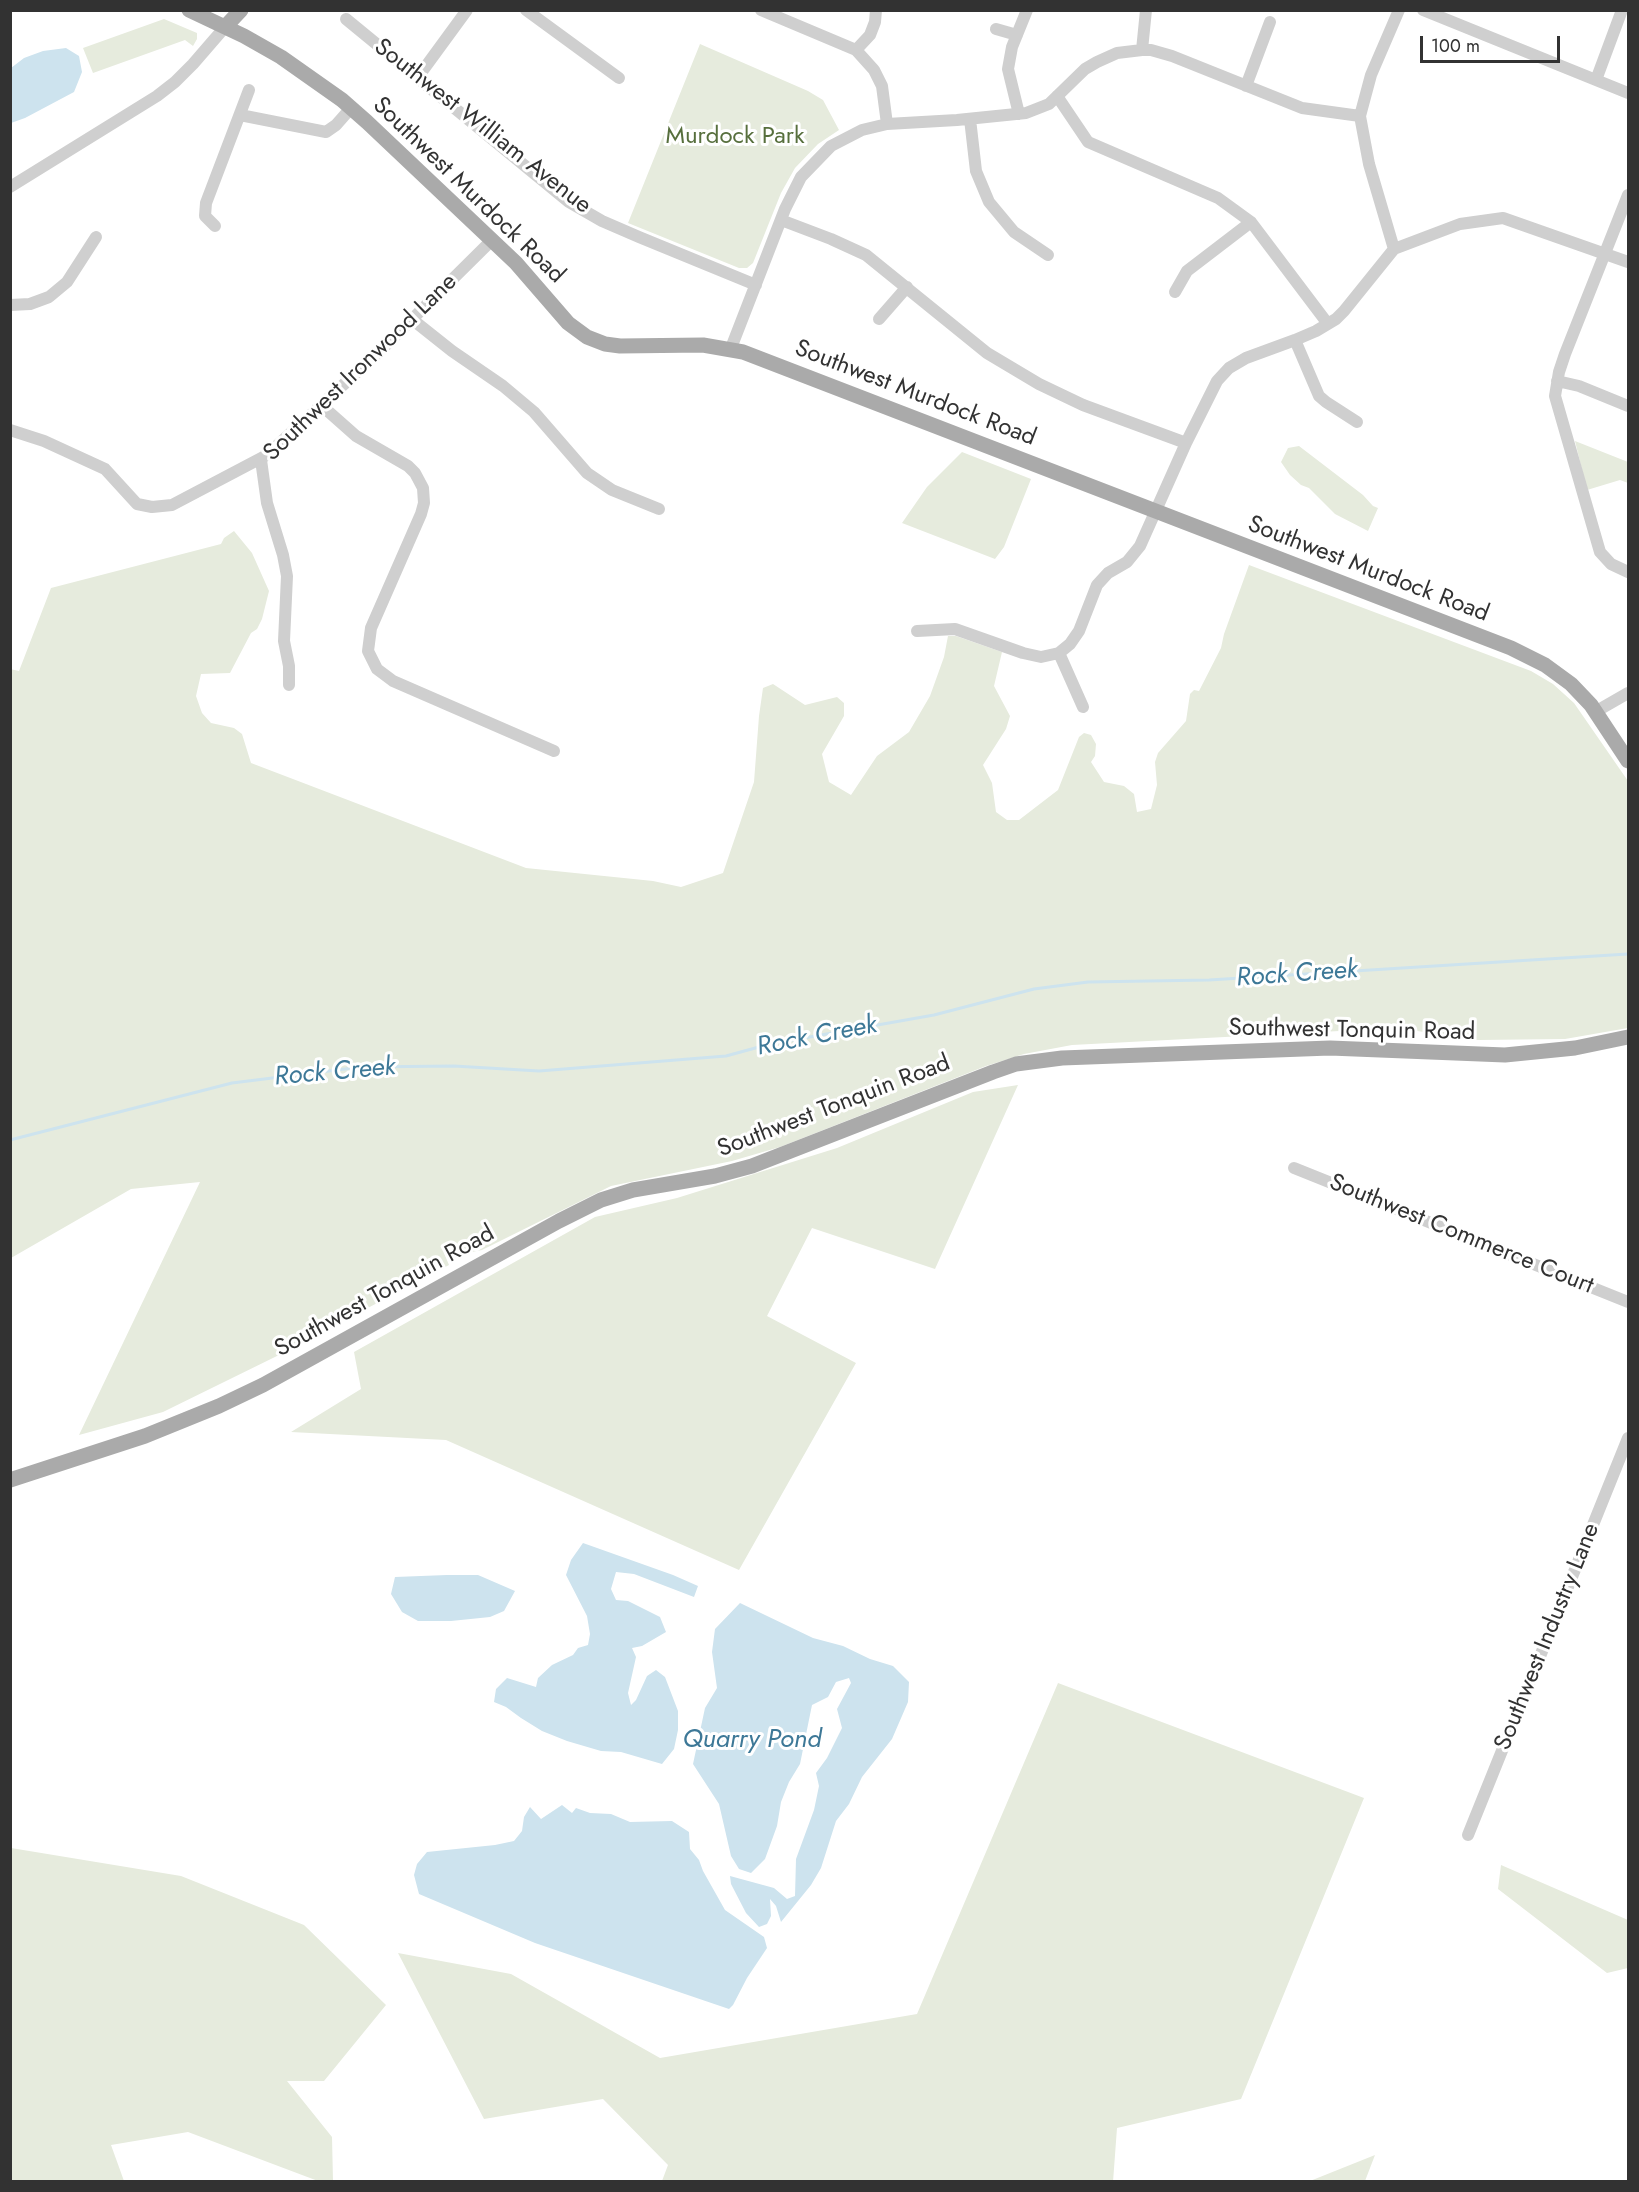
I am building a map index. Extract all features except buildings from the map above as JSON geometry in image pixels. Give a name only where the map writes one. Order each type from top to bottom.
[{"type":"main road","name":"Southwest Murdock Road","points":[[189,10],[281,57],[351,108],[516,263],[568,323],[592,339],[620,346],[678,345],[731,348],[799,372],[1155,512],[1511,648],[1564,678],[1584,697],[1629,761]]},
{"type":"main road","points":[[225,27],[241,10]]},
{"type":"main road","name":"Southwest Tonquin Road","points":[[10,1480],[161,1430],[229,1402],[601,1200],[633,1190],[715,1176],[760,1164],[1016,1064],[1062,1058],[1330,1048],[1505,1054],[1575,1048],[1629,1037]]},
{"type":"street","points":[[418,77],[467,10]]},
{"type":"street","points":[[526,10],[619,78]]},
{"type":"street","points":[[761,10],[856,50],[874,70],[882,86],[887,124]]},
{"type":"street","points":[[856,50],[870,35],[875,22],[876,10]]},
{"type":"street","points":[[1019,114],[1008,69],[1012,47],[1027,10]]},
{"type":"street","points":[[1142,50],[1146,10]]},
{"type":"street","points":[[1394,249],[1369,164],[1360,116],[1371,75],[1399,10]]},
{"type":"street","points":[[1423,10],[1629,93]]},
{"type":"street","points":[[1596,80],[1622,10]]},
{"type":"street","name":"Southwest William Avenue","points":[[346,19],[569,202],[602,221],[756,285]]},
{"type":"street","points":[[1246,86],[1270,22]]},
{"type":"street","points":[[10,187],[157,96],[181,76],[225,27]]},
{"type":"street","points":[[996,29],[1017,35]]},
{"type":"street","points":[[731,348],[781,220],[801,177],[822,154],[850,135],[887,124],[1019,114],[1041,107],[1057,96],[1085,69],[1097,62],[1117,53],[1142,50],[1172,56],[1302,108],[1360,116]]},
{"type":"street","points":[[215,226],[205,216],[206,203],[249,90]]},
{"type":"street","points":[[1057,96],[1088,142],[1218,198],[1251,222],[1328,324]]},
{"type":"street","points":[[240,115],[326,132],[336,125],[351,108]]},
{"type":"street","points":[[970,119],[976,171],[989,202],[1014,232],[1048,255]]},
{"type":"street","points":[[1629,195],[1565,354],[1555,389],[1556,405],[1600,552],[1611,564],[1629,572]]},
{"type":"street","points":[[917,631],[955,628],[1023,653],[1041,657],[1059,653],[1070,644],[1079,631],[1097,585],[1108,573],[1126,562],[1140,546],[1211,390],[1229,368],[1245,358],[1295,340],[1328,324],[1344,311],[1394,249],[1460,224],[1503,218],[1629,262]]},
{"type":"street","points":[[781,220],[866,255],[987,353],[1039,384],[1083,405],[1186,443]]},
{"type":"street","points":[[1175,292],[1188,271],[1251,222]]},
{"type":"street","points":[[10,305],[30,304],[49,297],[67,282],[96,237]]},
{"type":"street","name":"Southwest Ironwood Lane","points":[[289,685],[289,666],[284,640],[287,576],[267,503],[261,460],[412,320],[491,241]]},
{"type":"street","points":[[879,320],[907,287]]},
{"type":"street","points":[[412,320],[534,412],[587,473],[612,490],[659,510]]},
{"type":"street","points":[[1295,340],[1319,396],[1357,422]]},
{"type":"street","points":[[1557,381],[1629,406]]},
{"type":"street","points":[[321,405],[356,436],[408,466],[415,473],[423,488],[424,503],[421,514],[371,628],[368,651],[377,669],[393,681],[554,752]]},
{"type":"street","points":[[10,430],[44,441],[105,468],[137,504],[152,507],[171,505],[184,500],[261,460]]},
{"type":"street","points":[[1059,653],[1083,707]]},
{"type":"street","points":[[1595,712],[1629,693]]},
{"type":"street","name":"Southwest Commerce Court","points":[[1294,1168],[1629,1302]]},
{"type":"street","name":"Southwest Industry Lane","points":[[1468,1835],[1629,1438]]},
{"type":"green space","points":[[164,19],[197,33],[193,46],[185,40],[93,73],[83,48]]},
{"type":"green space","name":"Murdock Park","points":[[700,44],[808,91],[823,100],[839,130],[818,144],[795,168],[781,193],[753,263],[747,268],[739,268],[628,223]]},
{"type":"green space","points":[[1575,441],[1628,462],[1628,483],[1620,480],[1587,490]]},
{"type":"green space","points":[[1299,446],[1378,508],[1368,531],[1335,514],[1309,488],[1301,485],[1290,475],[1281,462],[1288,448]]},
{"type":"green space","points":[[962,452],[1031,479],[1004,547],[995,559],[902,523],[927,487]]},
{"type":"green space","points":[[234,531],[252,553],[269,591],[262,619],[257,629],[251,633],[230,673],[201,674],[196,696],[202,713],[211,723],[234,728],[242,734],[251,763],[526,868],[653,881],[681,887],[723,873],[754,782],[763,688],[773,684],[805,705],[837,697],[844,703],[844,716],[822,754],[829,782],[851,795],[877,756],[909,732],[930,696],[944,657],[948,636],[956,636],[1002,652],[994,686],[1010,716],[1006,729],[983,765],[992,783],[996,812],[1007,820],[1019,820],[1058,790],[1079,737],[1084,733],[1091,735],[1096,744],[1095,756],[1091,762],[1104,782],[1124,786],[1134,794],[1137,812],[1151,809],[1157,785],[1155,762],[1158,753],[1186,721],[1190,694],[1194,690],[1199,691],[1221,648],[1249,565],[1531,671],[1553,684],[1574,703],[1628,781],[1628,1028],[1565,1039],[1478,1040],[1397,1028],[1072,1045],[1024,1054],[986,1066],[780,1147],[732,1161],[611,1186],[482,1250],[444,1253],[449,1265],[279,1355],[163,1412],[79,1435],[200,1182],[131,1189],[11,1258],[10,669],[19,671],[51,588],[221,544],[224,538]]},
{"type":"green space","points":[[1018,1085],[935,1269],[812,1228],[767,1316],[856,1363],[739,1570],[446,1440],[291,1432],[361,1389],[354,1352],[595,1217],[677,1198],[837,1148],[973,1092]]},
{"type":"green space","points":[[1058,1683],[1364,1798],[1241,2099],[1117,2128],[1113,2182],[662,2181],[668,2165],[603,2099],[484,2119],[398,1953],[511,1974],[660,2058],[917,2014]]},
{"type":"green space","points":[[11,1848],[181,1876],[304,1925],[386,2005],[324,2081],[287,2081],[332,2137],[333,2181],[318,2181],[188,2132],[111,2145],[124,2181],[11,2181]]},
{"type":"green space","points":[[1501,1865],[1628,1920],[1628,1968],[1607,1973],[1498,1889]]},
{"type":"green space","points":[[1375,2155],[1365,2181],[1310,2181]]},
{"type":"water","points":[[66,48],[79,56],[82,72],[74,92],[11,123],[11,68],[24,58],[43,51]]},
{"type":"water","points":[[583,1543],[698,1586],[694,1597],[634,1574],[616,1572],[611,1589],[616,1600],[628,1601],[660,1617],[666,1632],[642,1646],[632,1648],[636,1657],[628,1693],[631,1705],[636,1700],[647,1676],[656,1670],[665,1677],[678,1711],[678,1730],[674,1749],[662,1764],[621,1752],[601,1751],[567,1741],[542,1731],[506,1707],[494,1702],[496,1689],[507,1678],[536,1687],[538,1678],[552,1665],[573,1655],[578,1648],[588,1645],[590,1634],[587,1616],[566,1575],[571,1560]]},
{"type":"water","points":[[478,1575],[515,1591],[504,1611],[490,1617],[451,1621],[418,1621],[402,1612],[391,1594],[395,1577]]},
{"type":"water","name":"Quarry Pond","points":[[740,1603],[813,1638],[843,1646],[870,1659],[893,1666],[909,1682],[908,1702],[892,1739],[862,1777],[849,1804],[836,1821],[821,1868],[811,1885],[781,1922],[776,1906],[770,1899],[771,1916],[767,1924],[759,1927],[746,1913],[731,1884],[730,1876],[774,1888],[787,1899],[795,1896],[796,1859],[814,1810],[819,1786],[816,1773],[827,1758],[842,1728],[837,1709],[851,1683],[849,1678],[836,1682],[828,1697],[812,1705],[800,1764],[781,1802],[777,1826],[765,1859],[751,1873],[739,1869],[731,1856],[719,1804],[693,1764],[705,1708],[717,1688],[712,1652],[715,1629]]},
{"type":"water","points":[[562,1805],[572,1813],[576,1808],[590,1813],[611,1814],[630,1822],[672,1821],[689,1832],[690,1849],[699,1860],[725,1910],[764,1937],[767,1948],[729,2009],[535,1943],[419,1894],[414,1875],[417,1864],[427,1852],[514,1841],[522,1831],[524,1817],[530,1807],[541,1819]]},
{"type":"waterway","name":"Rock Creek","points":[[10,1140],[232,1083],[361,1067],[454,1066],[539,1071],[726,1056],[770,1044],[934,1015],[1034,989],[1088,982],[1209,980],[1628,954]]}]
